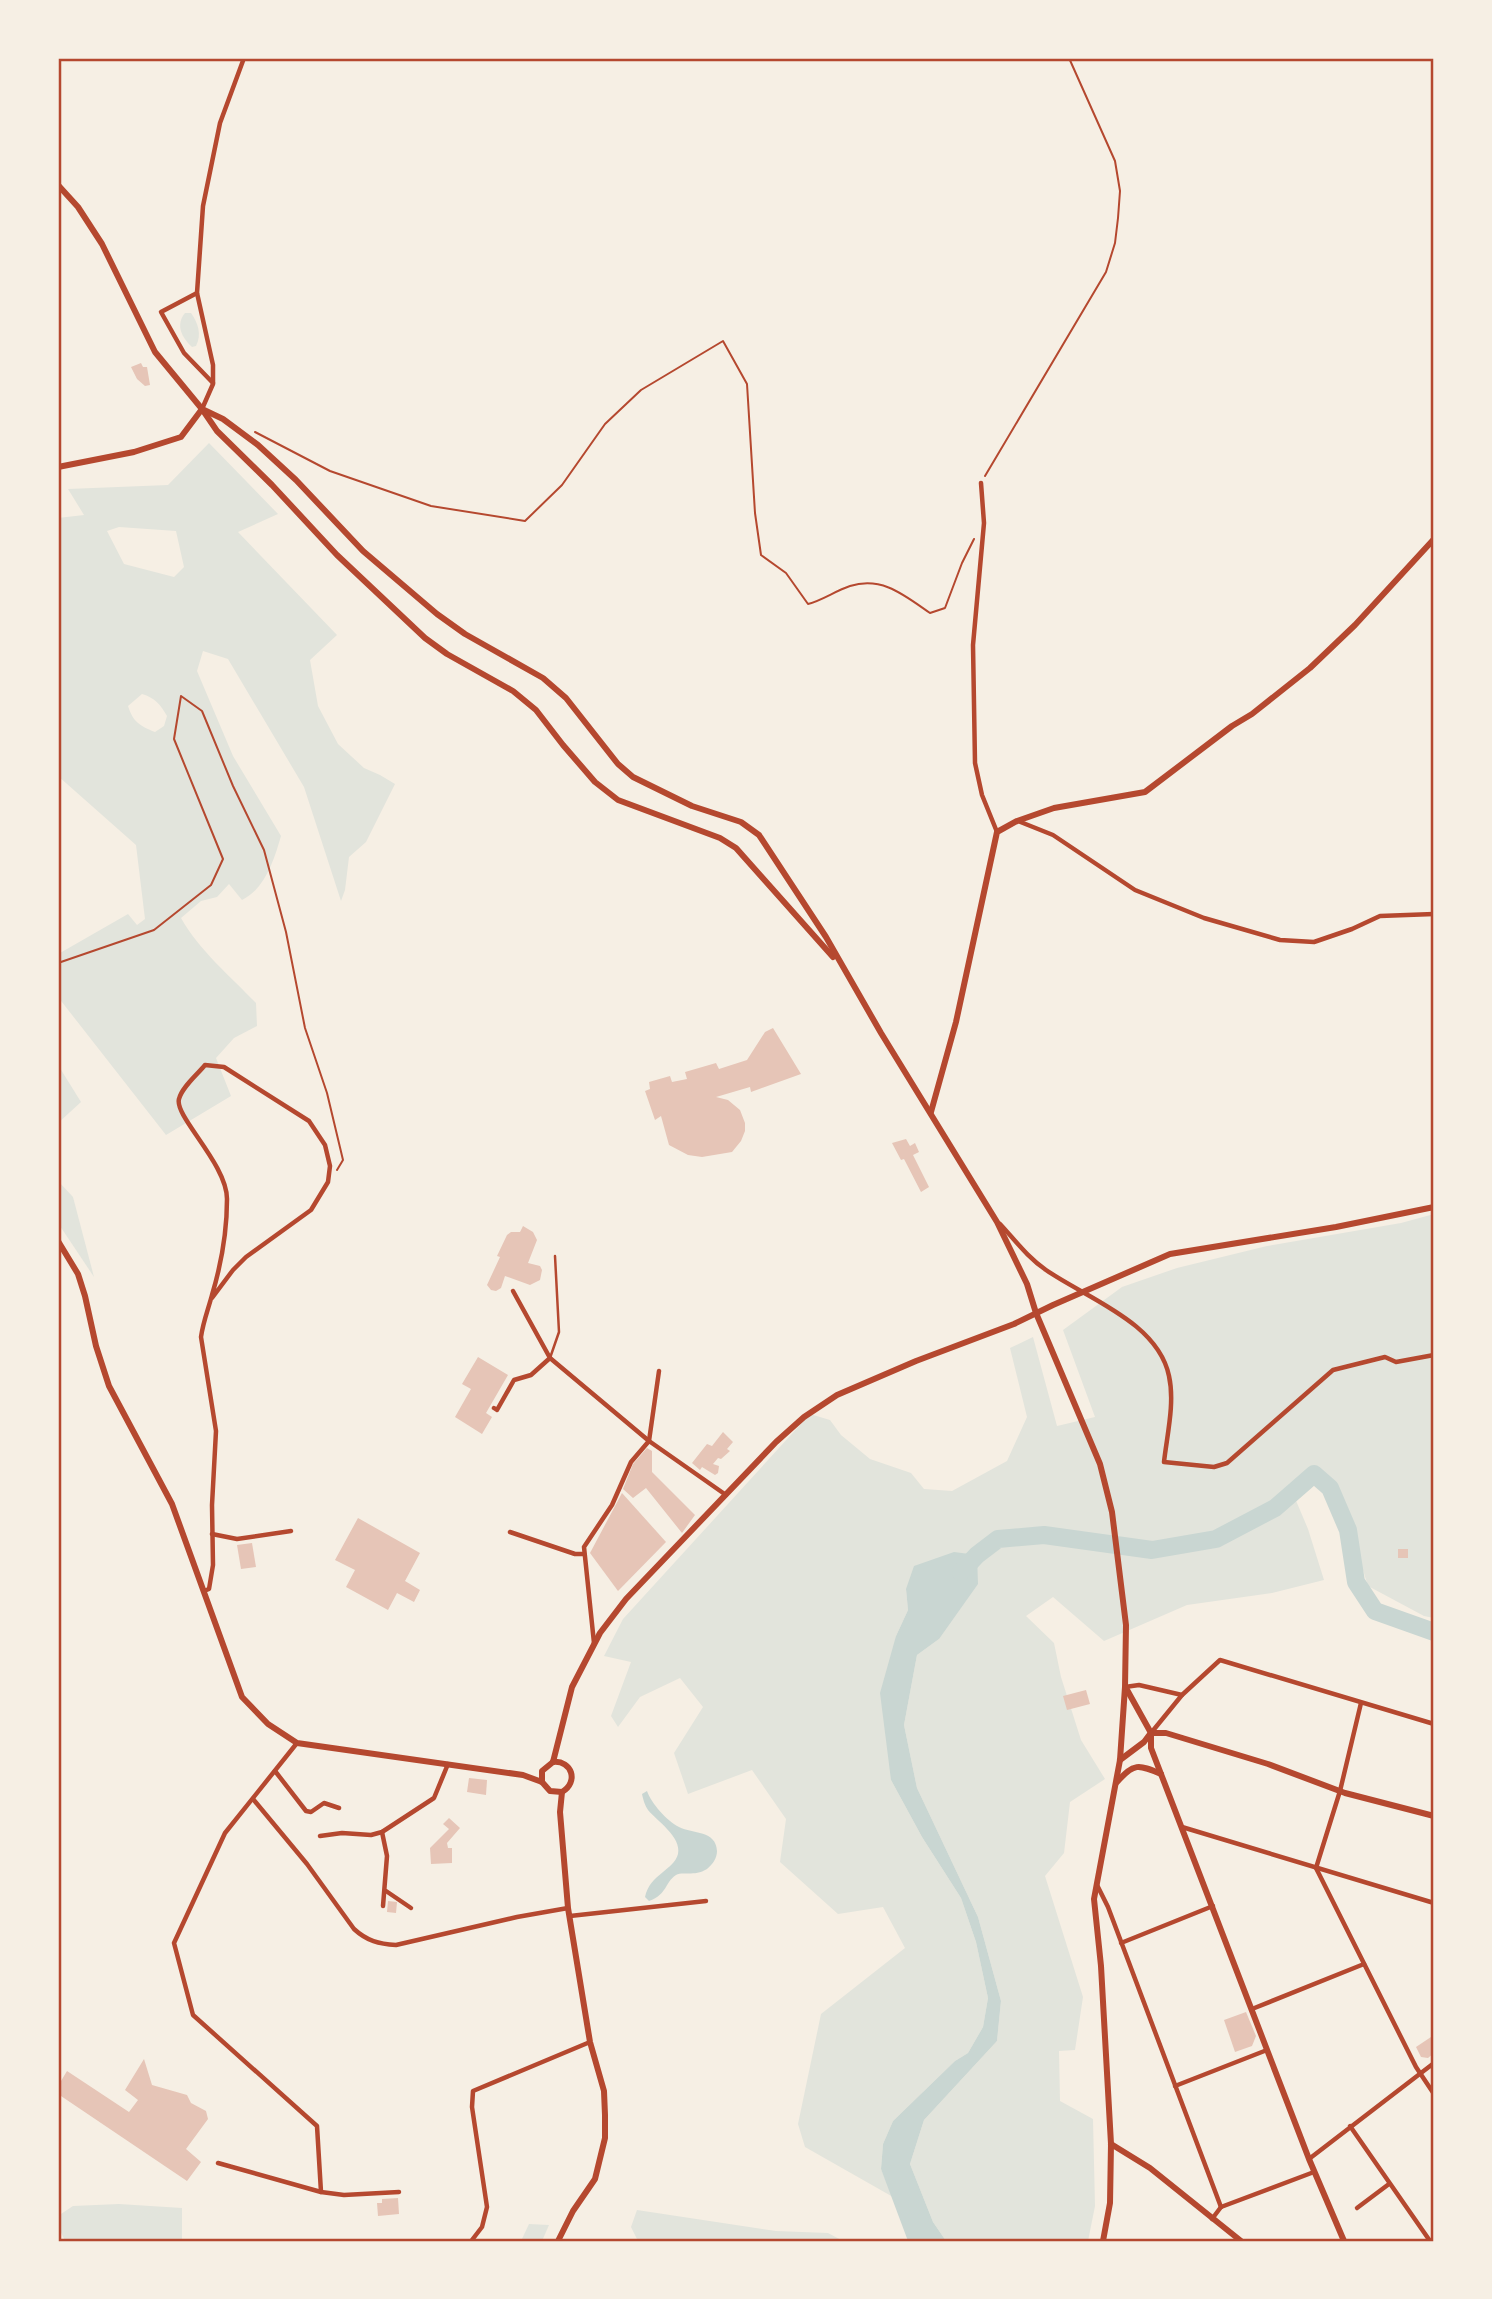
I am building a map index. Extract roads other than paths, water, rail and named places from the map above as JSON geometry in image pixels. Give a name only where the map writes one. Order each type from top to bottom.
[{"type":"street","points":[[58,467],[134,452],[181,437],[202,408],[213,384],[213,365],[197,293],[203,206],[220,123],[244,58]]},
{"type":"street","points":[[58,185],[78,207],[102,244],[155,352],[202,408],[217,431],[337,555],[425,638],[447,654],[491,677],[528,703],[595,782],[618,800],[720,838],[736,848],[842,968]]},
{"type":"street","points":[[197,293],[160,312],[184,353],[213,384]]},
{"type":"street","points":[[202,408],[223,419],[258,445],[296,480],[363,551],[436,614],[465,634],[543,678],[566,698],[612,757],[633,777],[692,806],[741,822],[759,835],[826,937],[842,968],[997,1222],[1027,1284],[1036,1314],[1100,1464],[1112,1513],[1126,1625],[1120,1760],[1094,1907],[1101,1966],[1111,2144],[1111,2191],[1103,2241]]},
{"type":"street","points":[[931,1112],[956,1022],[996,832],[982,795],[975,763],[973,645],[984,523],[981,483]]},
{"type":"street","points":[[996,832],[1017,821],[1054,808],[1145,792],[1310,668],[1355,625],[1434,539]]},
{"type":"street","points":[[1017,821],[1053,835],[1135,890],[1204,918],[1280,940],[1314,942],[1380,916],[1434,914]]},
{"type":"street","points":[[204,1591],[209,1589],[212,1576],[216,1432],[201,1337],[220,1256],[227,1197],[224,1179],[217,1165],[179,1112],[178,1100],[205,1065],[224,1067],[309,1121],[325,1145],[330,1166],[328,1182],[311,1210],[246,1257],[212,1298]]},
{"type":"street","points":[[58,1241],[78,1274],[109,1386],[172,1504],[242,1697],[268,1724],[297,1743],[523,1774],[542,1771],[553,1762],[572,1687],[594,1644],[626,1600],[776,1442],[804,1417],[837,1395],[916,1361],[1014,1324],[1170,1254],[1336,1227],[1434,1207]]},
{"type":"street","points":[[997,1222],[1016,1240],[1025,1254],[1122,1317],[1148,1337],[1158,1349],[1165,1364],[1170,1388],[1164,1462],[1214,1466],[1227,1463],[1334,1370],[1385,1357],[1396,1362],[1434,1354]]},
{"type":"street","points":[[513,1291],[550,1358],[649,1441],[726,1495]]},
{"type":"street","points":[[494,1408],[497,1410],[514,1380],[531,1375],[550,1358]]},
{"type":"street","points":[[594,1644],[584,1547],[612,1505],[631,1462],[649,1441],[659,1371]]},
{"type":"street","points":[[212,1534],[237,1539],[291,1531]]},
{"type":"street","points":[[510,1532],[575,1554],[584,1554]]},
{"type":"street","points":[[1120,1760],[1144,1742],[1182,1695],[1220,1660],[1434,1724]]},
{"type":"street","points":[[1125,1686],[1139,1685],[1182,1695]]},
{"type":"street","points":[[1125,1686],[1151,1733],[1152,1748],[1161,1774],[1308,2159],[1344,2241]]},
{"type":"street","points":[[1361,1703],[1316,1868],[1420,2073],[1434,2094]]},
{"type":"street","points":[[1151,1733],[1166,1733],[1268,1764],[1339,1791],[1434,1816]]},
{"type":"street","points":[[297,1743],[225,1833],[174,1942],[193,2015],[317,2126],[321,2192]]},
{"type":"street","points":[[559,1743],[561,1762]]},
{"type":"street","points":[[542,1771],[542,1782],[546,1789],[562,1792],[570,1786],[573,1778],[569,1768],[561,1762],[553,1762]]},
{"type":"street","points":[[320,1836],[342,1833],[371,1835],[382,1832],[434,1798],[448,1765]]},
{"type":"street","points":[[1115,1783],[1135,1766],[1161,1774]]},
{"type":"street","points":[[275,1771],[306,1811],[311,1812],[324,1803],[339,1808]]},
{"type":"street","points":[[523,1774],[542,1782]]},
{"type":"street","points":[[553,1792],[560,1812]]},
{"type":"street","points":[[558,2241],[572,2211],[595,2179],[605,2138],[604,2091],[590,2042],[568,1908],[560,1812],[562,1792]]},
{"type":"street","points":[[253,1799],[307,1864],[354,1929],[362,1937],[376,1943],[396,1945],[568,1908]]},
{"type":"street","points":[[1182,1827],[1434,1903]]},
{"type":"street","points":[[382,1832],[387,1856],[383,1906]]},
{"type":"street","points":[[1096,1884],[1108,1907],[1222,2207]]},
{"type":"street","points":[[385,1890],[411,1908]]},
{"type":"street","points":[[570,1916],[706,1901]]},
{"type":"street","points":[[1121,1943],[1213,1906]]},
{"type":"street","points":[[1252,2009],[1364,1964]]},
{"type":"street","points":[[472,2240],[486,2219],[487,2207],[472,2107],[473,2091],[590,2042]]},
{"type":"street","points":[[1175,2086],[1267,2050]]},
{"type":"street","points":[[1308,2159],[1434,2063]]},
{"type":"street","points":[[1350,2126],[1430,2241]]},
{"type":"street","points":[[1111,2144],[1150,2168],[1241,2241]]},
{"type":"street","points":[[218,2163],[321,2192],[344,2195],[398,2192]]},
{"type":"street","points":[[1212,2219],[1222,2207],[1314,2172]]},
{"type":"street","points":[[1357,2208],[1388,2184]]},
{"type":"lane","points":[[550,1358],[559,1332],[555,1256]]},
{"type":"waterway","points":[[961,1572],[998,1539],[1044,1535],[1152,1550],[1216,1539],[1275,1508],[1314,1474],[1330,1488],[1348,1530],[1356,1582],[1375,1611],[1434,1632]]}]
